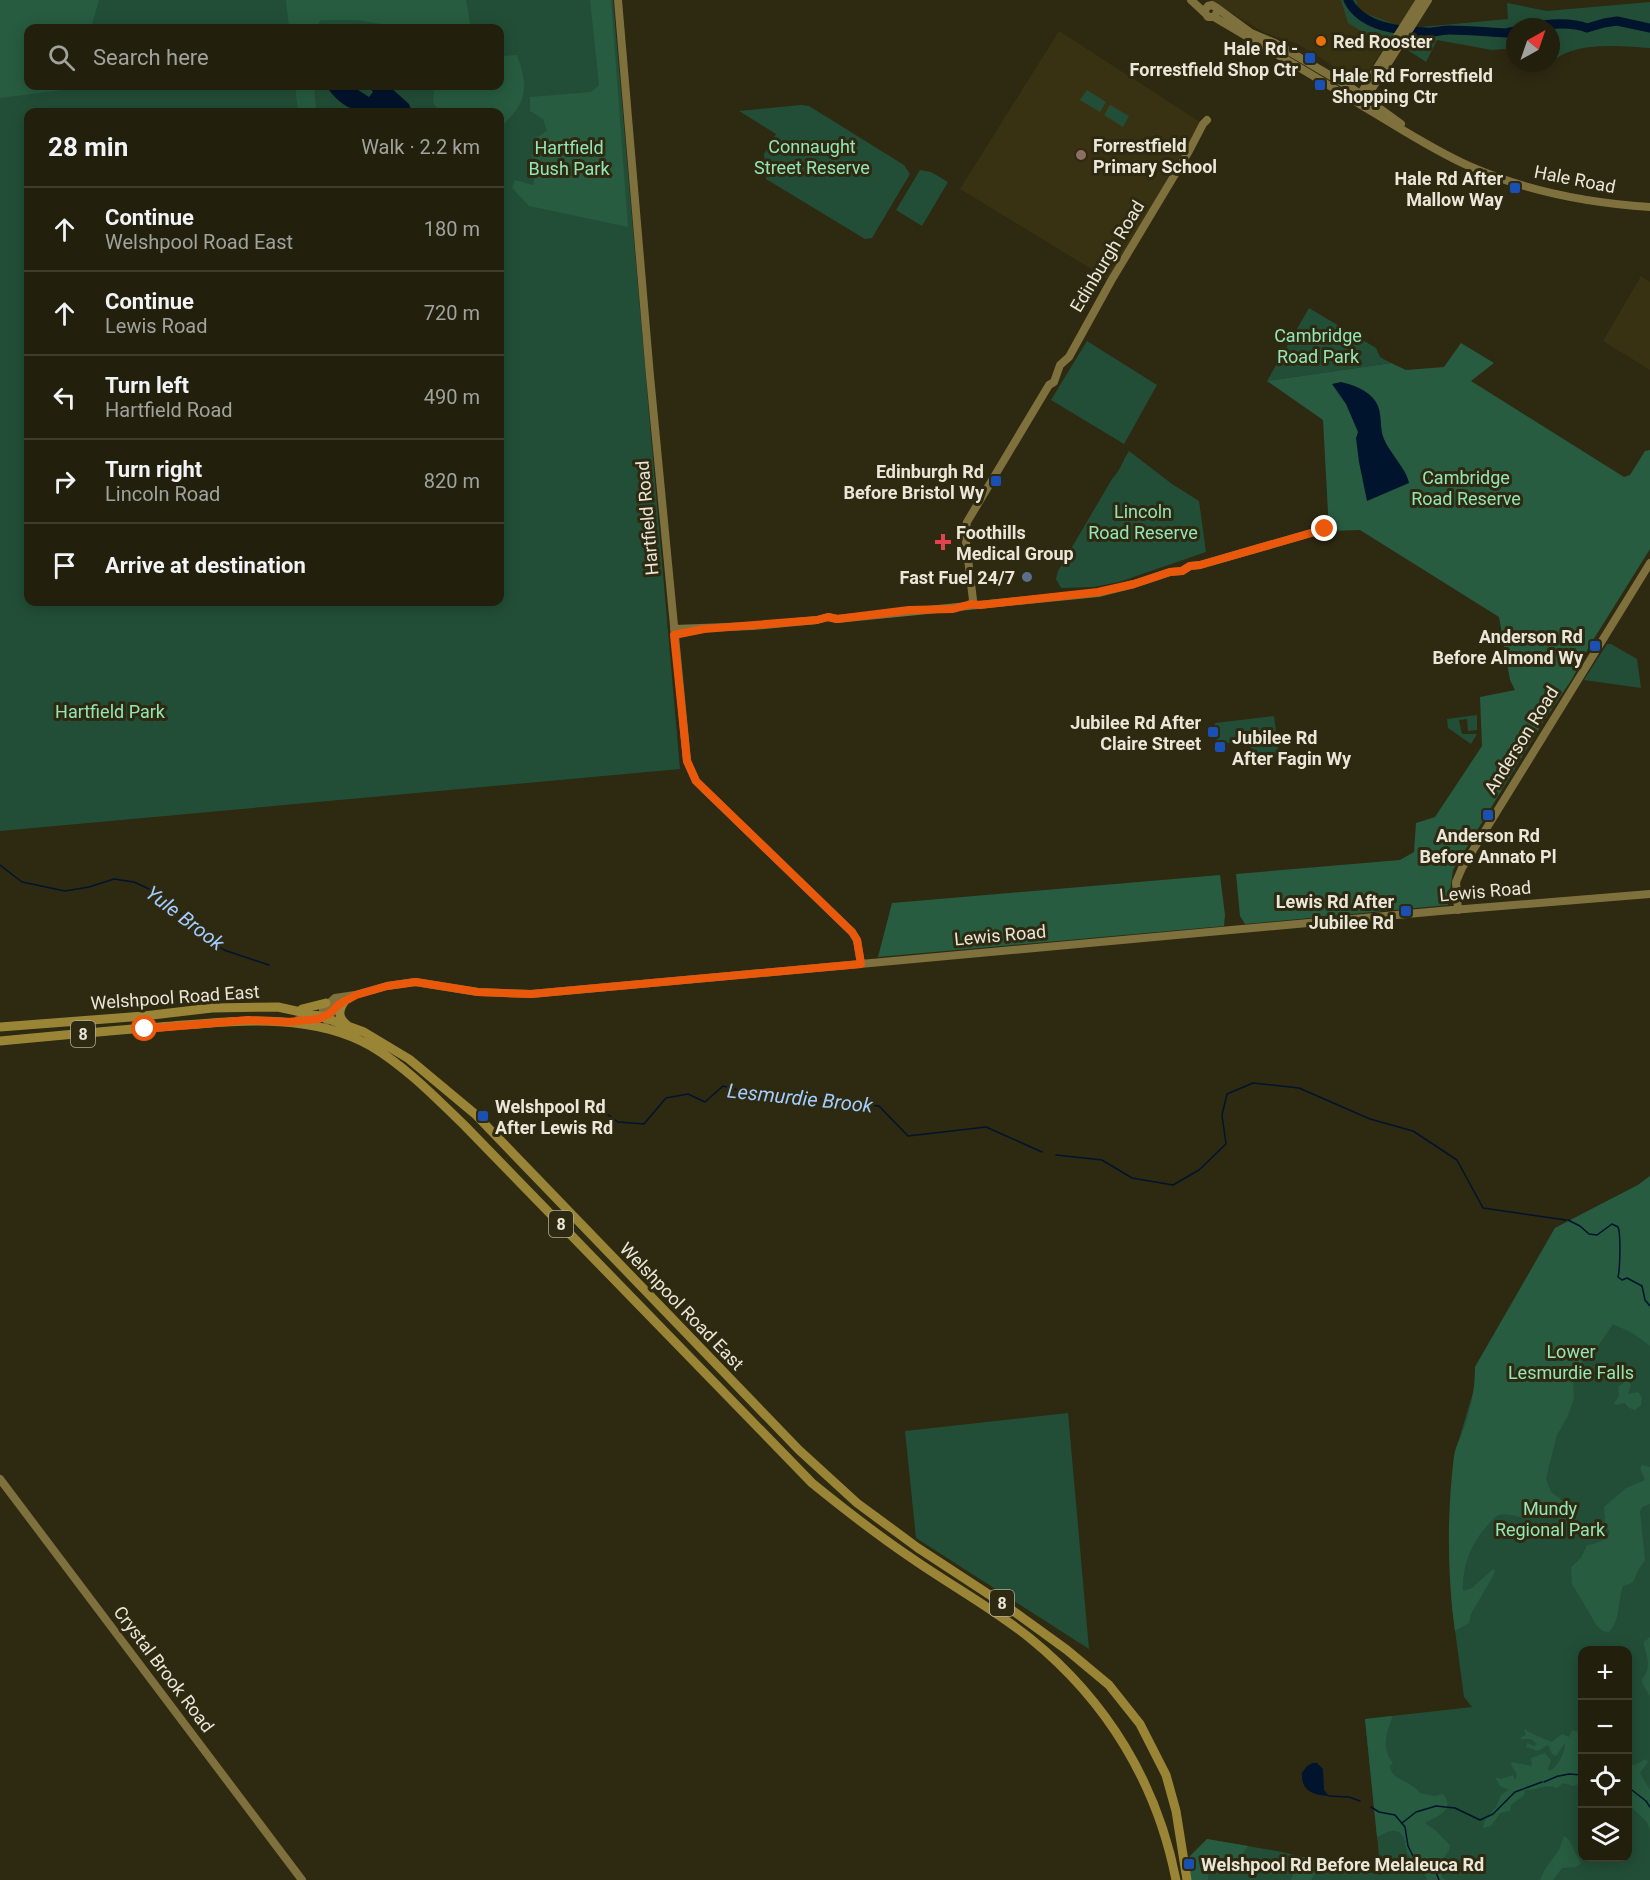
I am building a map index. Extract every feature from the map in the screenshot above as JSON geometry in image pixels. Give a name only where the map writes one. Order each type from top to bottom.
[{"type":"main road","points":[[344,1002],[339,1014],[341,1020],[347,1025]]},
{"type":"main road","points":[[294,1009],[327,1004]]},
{"type":"main road","name":"Welshpool Road East","points":[[0,1027],[144,1016],[212,1008],[252,1006],[294,1009],[347,1025],[385,1043],[438,1081],[474,1114],[799,1450],[857,1503],[927,1554],[1005,1605],[1067,1650],[1109,1685],[1140,1724],[1166,1775],[1176,1811],[1186,1880]]},
{"type":"main road","name":"Welshpool Road East","points":[[0,1041],[248,1020],[288,1022],[317,1027],[351,1037],[393,1061],[434,1095],[812,1483],[849,1514],[1014,1627],[1059,1664],[1106,1717],[1138,1767],[1161,1823],[1176,1880]]},
{"type":"main road","points":[[605,1270],[615,1261]]},
{"type":"street","name":"Hartfield Road","points":[[618,0],[687,761],[696,781],[852,932],[857,940],[861,964]]},
{"type":"street","name":"Hale Road","points":[[1191,0],[1251,33],[1279,45],[1420,136],[1495,175],[1586,201],[1650,207]]},
{"type":"street","name":"Hale Road","points":[[1200,0],[1211,11]]},
{"type":"street","points":[[1361,99],[1420,0]]},
{"type":"street","points":[[1361,99],[1428,0]]},
{"type":"street","name":"Edinburgh Road","points":[[971,602],[965,534],[968,522],[1049,385],[1054,382],[1060,365],[1069,357],[1189,151]]},
{"type":"street","points":[[674,632],[828,617],[837,619],[943,608],[971,602],[991,603],[1098,592],[1174,571],[1182,571],[1190,566],[1325,529]]},
{"type":"street","name":"Anderson Road","points":[[1458,910],[1456,882],[1462,868],[1650,563]]},
{"type":"street","name":"Lewis Road","points":[[327,1004],[335,998],[416,982],[478,992],[531,994],[1650,894]]},
{"type":"street","name":"Lewis Road","points":[[288,1022],[309,1021],[323,1017],[356,995]]},
{"type":"street","points":[[327,1004],[323,1009],[323,1017],[335,1029],[351,1037]]},
{"type":"street","name":"Crystal Brook Road","points":[[0,1479],[302,1880]]},
{"type":"shaded area","points":[[1210,0],[1417,0],[1363,79],[1354,79],[1298,44],[1265,33]]},
{"type":"shaded area","name":"Forrestfield Primary School","points":[[1059,31],[1200,122],[1111,281],[960,189]]},
{"type":"shaded area","points":[[1641,276],[1650,282],[1650,370],[1603,341]]},
{"type":"green space","name":"Hartfield Park","points":[[0,0],[613,0],[680,769],[0,831]]},
{"type":"green space","points":[[0,0],[99,0],[92,24],[24,24],[24,90],[62,90],[0,98]]},
{"type":"green space","points":[[286,0],[466,0],[470,24],[380,24],[357,20],[321,20],[318,24],[289,24]]},
{"type":"green space","name":"Hartfield Bush Park","points":[[590,0],[611,0],[628,227],[529,206],[512,188],[515,180],[533,185],[536,169],[548,164],[532,157],[534,139],[547,131],[543,119],[530,111],[530,97],[591,92],[599,85]]},
{"type":"green space","points":[[1341,0],[1356,0],[1359,11],[1402,27],[1506,19],[1506,49],[1492,50],[1437,40],[1426,62],[1400,45],[1387,47],[1348,23]]},
{"type":"green space","points":[[1650,2],[1650,48],[1599,46],[1574,50],[1560,56],[1560,18],[1508,18],[1507,3],[1547,11]]},
{"type":"green space","points":[[517,55],[524,86],[516,111],[504,123],[504,108],[437,108],[433,103],[434,90],[504,90],[504,56]]},
{"type":"green space","points":[[295,90],[314,90],[316,108],[298,108]]},
{"type":"green space","points":[[1087,90],[1106,102],[1100,112],[1080,100]]},
{"type":"green space","points":[[1110,105],[1129,116],[1123,127],[1104,115]]},
{"type":"green space","name":"Connaught Street Reserve","points":[[809,106],[904,165],[910,174],[872,238],[865,239],[766,179],[764,154],[776,134],[739,111]]},
{"type":"green space","points":[[920,170],[931,172],[948,182],[922,226],[896,210]]},
{"type":"green space","name":"Cambridge Road Park","points":[[1309,308],[1376,348],[1380,357],[1391,363],[1267,381]]},
{"type":"green space","points":[[1087,341],[1157,385],[1124,444],[1051,400]]},
{"type":"green space","name":"Cambridge Road Reserve","points":[[1461,343],[1494,363],[1471,381],[1624,477],[1630,475],[1645,451],[1650,450],[1650,549],[1453,870],[1448,905],[1245,924],[1240,916],[1236,874],[1400,860],[1414,852],[1416,823],[1435,817],[1482,746],[1480,697],[1515,690],[1510,680],[1499,617],[1360,530],[1329,531],[1323,420],[1267,381],[1391,363],[1406,370],[1444,367]]},
{"type":"green space","name":"Lincoln Road Reserve","points":[[1129,451],[1172,484],[1199,501],[1206,552],[1119,582],[1094,587],[1061,588],[1056,579],[1058,571]]},
{"type":"green space","points":[[1607,644],[1637,659],[1641,688],[1584,680]]},
{"type":"green space","points":[[1477,715],[1477,730],[1468,731],[1467,719],[1459,720],[1462,734],[1477,734],[1471,744],[1448,728],[1447,719]]},
{"type":"green space","points":[[1274,716],[1279,756],[1252,759],[1250,741],[1217,744],[1215,723]]},
{"type":"green space","points":[[1220,875],[1225,915],[1224,926],[878,957],[892,903]]},
{"type":"green space","name":"Mundy Regional Park","points":[[1650,1176],[1650,1880],[1187,1880],[1207,1839],[1277,1851],[1381,1875],[1365,1719],[1472,1707],[1464,1697],[1452,1608],[1449,1541],[1455,1453],[1475,1386],[1475,1367],[1555,1228],[1638,1185]]},
{"type":"green space","name":"Lower Lesmurdie Falls","points":[[1650,1176],[1650,1346],[1634,1334],[1613,1324],[1596,1349],[1577,1367],[1573,1376],[1574,1399],[1557,1435],[1546,1479],[1551,1492],[1564,1504],[1561,1507],[1546,1508],[1531,1516],[1503,1514],[1492,1520],[1480,1534],[1468,1557],[1463,1591],[1472,1588],[1493,1569],[1495,1571],[1471,1614],[1469,1623],[1455,1631],[1449,1565],[1452,1478],[1455,1452],[1471,1401],[1475,1367],[1555,1228],[1638,1185]]},
{"type":"green space","points":[[1626,1381],[1631,1384],[1628,1394],[1638,1392],[1642,1397],[1641,1405],[1635,1410],[1629,1408],[1625,1403],[1616,1405],[1614,1403],[1619,1396],[1618,1387]]},
{"type":"green space","points":[[1068,1413],[1089,1649],[916,1538],[905,1431]]},
{"type":"green space","points":[[1642,1465],[1650,1467],[1650,1504],[1642,1507],[1640,1511],[1645,1560],[1633,1582],[1623,1586],[1613,1627],[1609,1632],[1603,1631],[1597,1626],[1572,1584],[1571,1567],[1581,1558],[1587,1545],[1600,1542],[1608,1536],[1610,1533],[1605,1524],[1604,1507],[1626,1488],[1645,1480],[1640,1468]]},
{"type":"green space","points":[[1650,1637],[1650,1696],[1642,1679],[1648,1666],[1644,1642]]},
{"type":"green space","points":[[1392,1716],[1386,1743],[1388,1755],[1393,1763],[1390,1766],[1391,1771],[1420,1793],[1434,1796],[1443,1794],[1447,1800],[1448,1805],[1443,1813],[1425,1823],[1450,1845],[1449,1851],[1438,1865],[1442,1877],[1446,1880],[1427,1880],[1424,1872],[1410,1858],[1402,1834],[1399,1832],[1390,1831],[1377,1837],[1365,1719]]},
{"type":"green space","points":[[1524,1729],[1552,1742],[1562,1734],[1569,1737],[1572,1730],[1578,1732],[1578,1784],[1573,1786],[1563,1783],[1557,1788],[1548,1786],[1525,1790],[1524,1795],[1511,1805],[1510,1811],[1500,1813],[1491,1826],[1483,1828],[1501,1796],[1509,1790],[1500,1786],[1495,1777],[1501,1779],[1513,1775],[1515,1780],[1517,1774],[1511,1765],[1512,1762],[1532,1766],[1531,1758],[1545,1753],[1551,1760],[1548,1769],[1550,1771],[1562,1755],[1565,1743],[1556,1756],[1552,1754],[1548,1745],[1538,1751],[1526,1747],[1527,1743],[1534,1746],[1537,1744],[1531,1739],[1521,1739],[1526,1735]]},
{"type":"green space","points":[[1646,1759],[1648,1762],[1640,1773],[1650,1790],[1650,1831],[1647,1822],[1632,1808],[1632,1765]]},
{"type":"green space","points":[[1564,1836],[1569,1840],[1581,1864],[1562,1868],[1553,1880],[1540,1880],[1545,1869],[1559,1850]]},
{"type":"green space","points":[[1207,1839],[1248,1846],[1229,1868],[1211,1868],[1208,1871],[1208,1880],[1187,1880],[1184,1862]]},
{"type":"green space","points":[[1297,1856],[1327,1863],[1318,1869],[1311,1880],[1291,1880],[1293,1875],[1288,1869],[1302,1864]]},
{"type":"water","points":[[329,90],[358,90],[369,97],[373,92],[371,90],[393,90],[410,108],[352,108],[335,97]]},
{"type":"water","points":[[1341,382],[1369,394],[1376,402],[1380,411],[1384,439],[1408,478],[1409,483],[1367,501],[1359,462],[1356,438],[1358,432],[1346,404],[1332,384]]},
{"type":"water","points":[[1317,1763],[1323,1769],[1324,1790],[1329,1796],[1313,1793],[1304,1784],[1302,1773],[1307,1766]]},
{"type":"waterway","points":[[1348,0],[1354,9],[1371,22],[1393,29],[1506,33]]},
{"type":"waterway","points":[[1560,24],[1587,28],[1617,21],[1650,28]]},
{"type":"waterway","name":"Yule Brook","points":[[0,865],[22,882],[65,891],[89,887],[114,879],[134,882],[160,894],[203,935],[224,950],[269,965]]},
{"type":"waterway","name":"Lesmurdie Brook","points":[[1056,1155],[1102,1160],[1132,1178],[1173,1185],[1199,1170],[1226,1144],[1222,1115],[1227,1094],[1253,1083],[1299,1088],[1370,1119],[1413,1131],[1457,1160],[1483,1208],[1566,1220]]},
{"type":"waterway","name":"Lesmurdie Brook","points":[[599,1108],[618,1122],[644,1124],[666,1098],[688,1094],[705,1102],[723,1086],[773,1099],[827,1099],[879,1106],[908,1136],[986,1127],[1042,1152]]},
{"type":"waterway","name":"Lesmurdie Brook","points":[[1568,1220],[1589,1234],[1597,1235],[1612,1224],[1618,1227],[1620,1236],[1618,1277],[1622,1280],[1627,1278],[1642,1286],[1645,1300],[1650,1306]]},
{"type":"waterway","points":[[1559,1776],[1578,1775]]},
{"type":"waterway","points":[[1544,1782],[1558,1776]]},
{"type":"waterway","points":[[1402,1823],[1416,1812],[1436,1806],[1455,1808],[1480,1820],[1493,1814],[1515,1792],[1542,1782]]},
{"type":"waterway","points":[[1632,1790],[1650,1807]]},
{"type":"waterway","points":[[1329,1796],[1349,1797],[1360,1801]]},
{"type":"waterway","points":[[1371,1807],[1379,1812],[1395,1815],[1405,1827],[1408,1846],[1415,1860],[1428,1870],[1436,1872],[1439,1880]]},
{"type":"place","name":"Red Rooster","points":[[1321,41]]},
{"type":"place","name":"Hale Rd - Forrestfield Shop Ctr","points":[[1310,58]]},
{"type":"place","name":"Hale Rd Forrestfield Shopping Ctr","points":[[1320,85]]},
{"type":"place","name":"Forrestfield Primary School","points":[[1081,155]]},
{"type":"place","name":"Hale Rd After Mallow Way","points":[[1515,188]]},
{"type":"place","name":"Edinburgh Rd Before Bristol Wy","points":[[996,481]]},
{"type":"place","name":"Foothills Medical Group","points":[[943,542]]},
{"type":"place","name":"Fast Fuel 24/7","points":[[1027,577]]},
{"type":"place","name":"Anderson Rd Before Almond Wy","points":[[1595,646]]},
{"type":"place","name":"Jubilee Rd After Claire Street","points":[[1213,732]]},
{"type":"place","name":"Jubilee Rd After Fagin Wy","points":[[1220,747]]},
{"type":"place","name":"Anderson Rd Before Annato Pl","points":[[1488,815]]},
{"type":"place","name":"Lewis Rd After Jubilee Rd","points":[[1406,911]]},
{"type":"place","name":"Welshpool Rd After Lewis Rd","points":[[483,1116]]},
{"type":"place","name":"Welshpool Rd Before Melaleuca Rd","points":[[1189,1864]]},
{"type":"route","points":[[145,1029],[248,1020],[309,1021],[329,1014],[338,1005],[356,995],[387,986],[416,982],[478,992],[531,994],[861,964],[857,940],[852,932],[696,781],[687,761],[674,635],[704,629],[817,620],[828,617],[837,619],[909,610],[953,609],[971,604],[980,605],[1098,592],[1134,584],[1170,572],[1182,571],[1190,566],[1325,529]]}]
